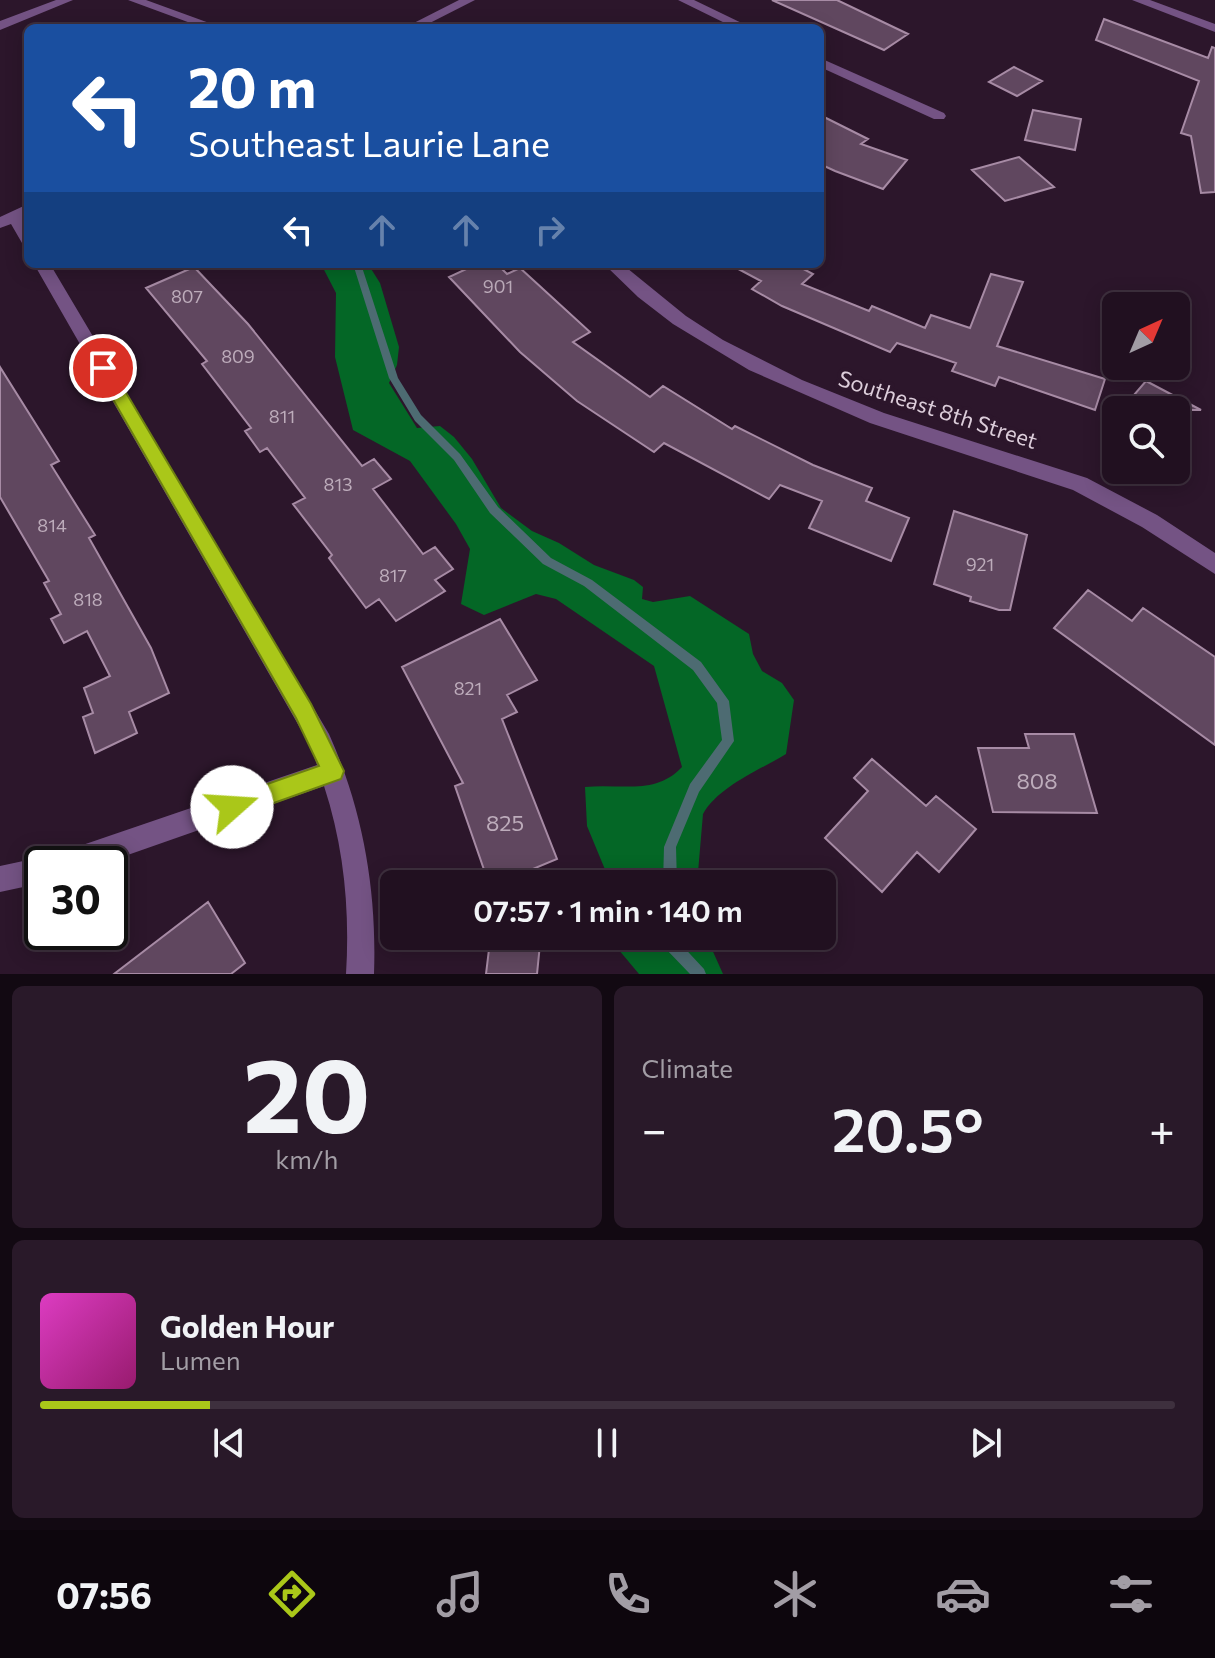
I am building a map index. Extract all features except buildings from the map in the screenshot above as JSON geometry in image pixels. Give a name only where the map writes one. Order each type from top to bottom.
[{"type":"street","points":[[0,26],[67,0]]},
{"type":"street","points":[[134,0],[205,24]]},
{"type":"street","points":[[418,24],[469,0]]},
{"type":"street","points":[[684,0],[737,24]]},
{"type":"street","points":[[1138,0],[1215,28]]},
{"type":"street","points":[[824,64],[939,116]]},
{"type":"street","points":[[44,268],[304,711],[333,771],[355,852],[361,908],[360,974]]},
{"type":"street","name":"Southeast 8th Street","points":[[617,268],[667,310],[721,345],[780,377],[892,423],[1025,463],[1079,483],[1132,510],[1215,565]]},
{"type":"street","points":[[117,846],[333,771]]},
{"type":"street","points":[[0,879],[24,874]]},
{"type":"green space","points":[[323,268],[371,268],[380,283],[399,347],[397,365],[389,383],[417,428],[440,426],[454,437],[472,459],[501,508],[532,531],[559,543],[594,565],[634,580],[643,587],[642,599],[653,602],[690,596],[749,634],[753,654],[762,671],[782,683],[794,700],[786,754],[729,787],[710,804],[703,814],[698,870],[605,870],[587,826],[585,787],[649,785],[672,776],[682,767],[654,666],[556,599],[536,594],[484,615],[461,604],[470,549],[456,524],[410,461],[353,430],[335,357],[336,293]]},
{"type":"green space","points":[[619,950],[712,950],[723,974],[639,974]]},
{"type":"waterway","points":[[358,268],[394,378],[418,418],[457,457],[494,510],[547,561],[588,583],[697,666],[723,701],[728,741],[694,788],[670,847],[670,870]]},
{"type":"waterway","points":[[677,950],[699,974]]},
{"type":"route","points":[[103,368],[304,711],[333,771],[232,807]]}]
